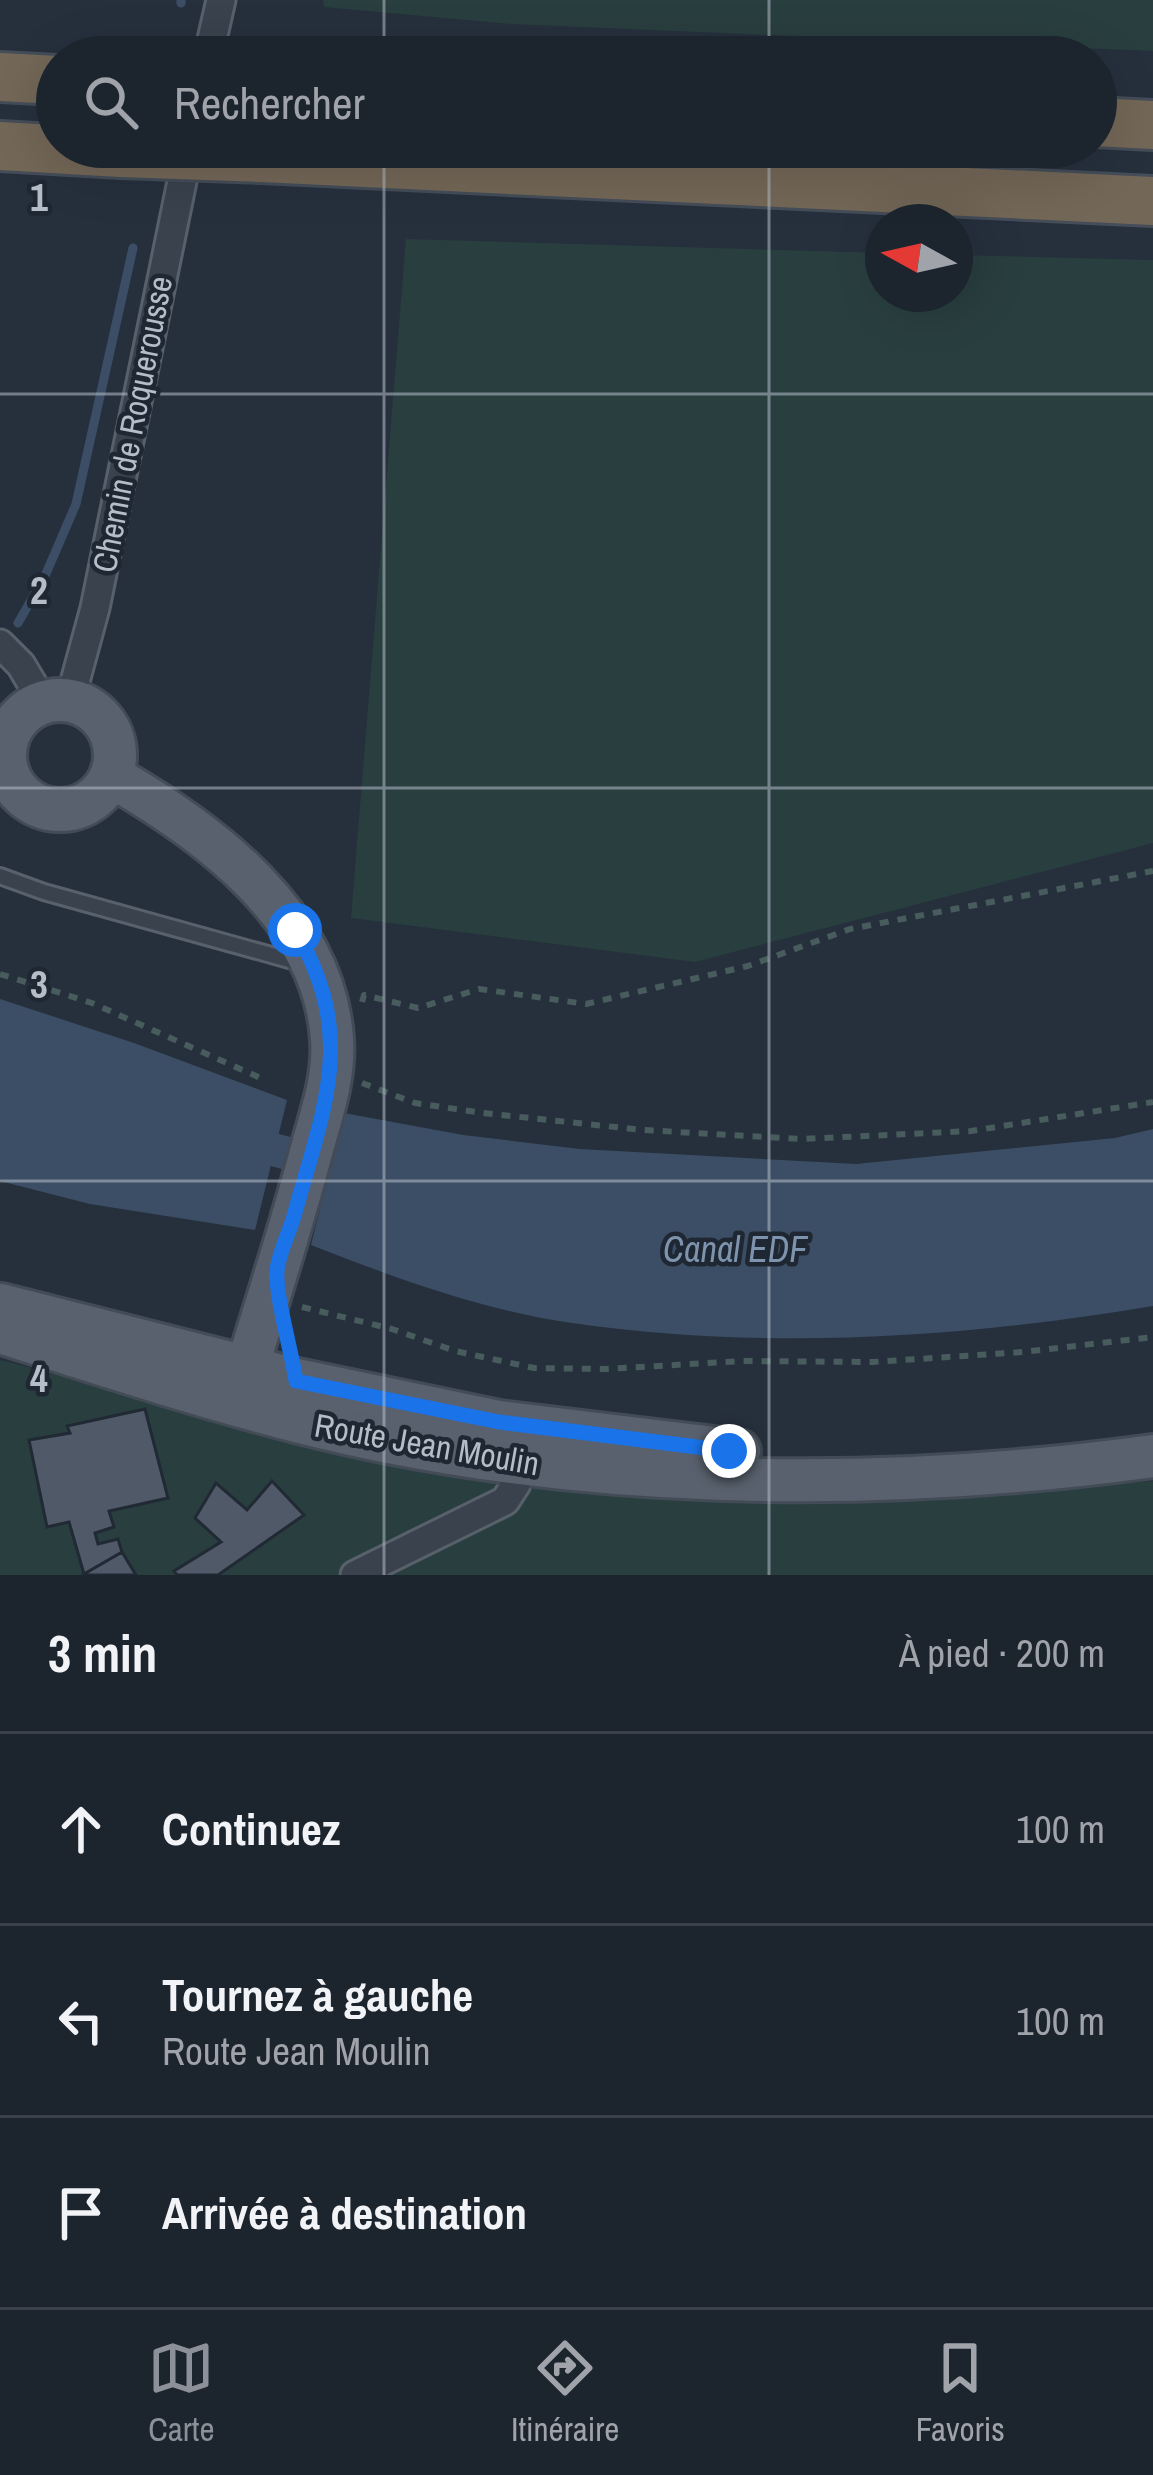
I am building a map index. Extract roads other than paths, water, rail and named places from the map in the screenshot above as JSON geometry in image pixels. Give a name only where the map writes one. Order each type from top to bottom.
[{"type":"highway","points":[[0,77],[36,79]]},
{"type":"highway","points":[[1117,123],[1153,124]]},
{"type":"highway","points":[[0,146],[36,148]]},
{"type":"highway","points":[[469,168],[1153,201]]},
{"type":"main road","points":[[56,701],[86,706],[109,728],[114,744],[111,776],[89,802],[73,809],[39,807],[4,764],[16,721],[56,701]]},
{"type":"main road","points":[[0,1304],[275,1389],[282,1272],[328,1086],[331,1029],[327,998],[316,966],[295,930],[257,886],[201,835],[111,776]]},
{"type":"main road","name":"Route Jean Moulin","points":[[0,1332],[54,1349],[275,1389],[516,1443],[746,1480],[1028,1473],[1153,1456]]},
{"type":"main road","name":"Route Jean Moulin","points":[[516,1443],[729,1451],[1010,1448],[1153,1431]]},
{"type":"street","points":[[213,36],[221,0]]},
{"type":"street","name":"Chemin de Roquerousse","points":[[56,701],[95,608],[185,168]]},
{"type":"street","points":[[0,644],[56,701]]},
{"type":"street","points":[[355,1575],[505,1501],[516,1443]]},
{"type":"lane","points":[[0,876],[236,947],[316,966]]},
{"type":"water","points":[[0,999],[287,1100],[255,1230],[90,1204],[0,1181]]},
{"type":"water","name":"Canal EDF","points":[[344,1113],[463,1135],[580,1149],[856,1164],[1115,1138],[1153,1129],[1153,1306],[936,1333],[790,1338],[644,1332],[505,1310],[407,1281],[311,1245]]},
{"type":"waterway","points":[[18,623],[45,576],[76,504],[133,248]]},
{"type":"waterway","name":"Canal EDF","points":[[232,1138],[333,1166]]}]
